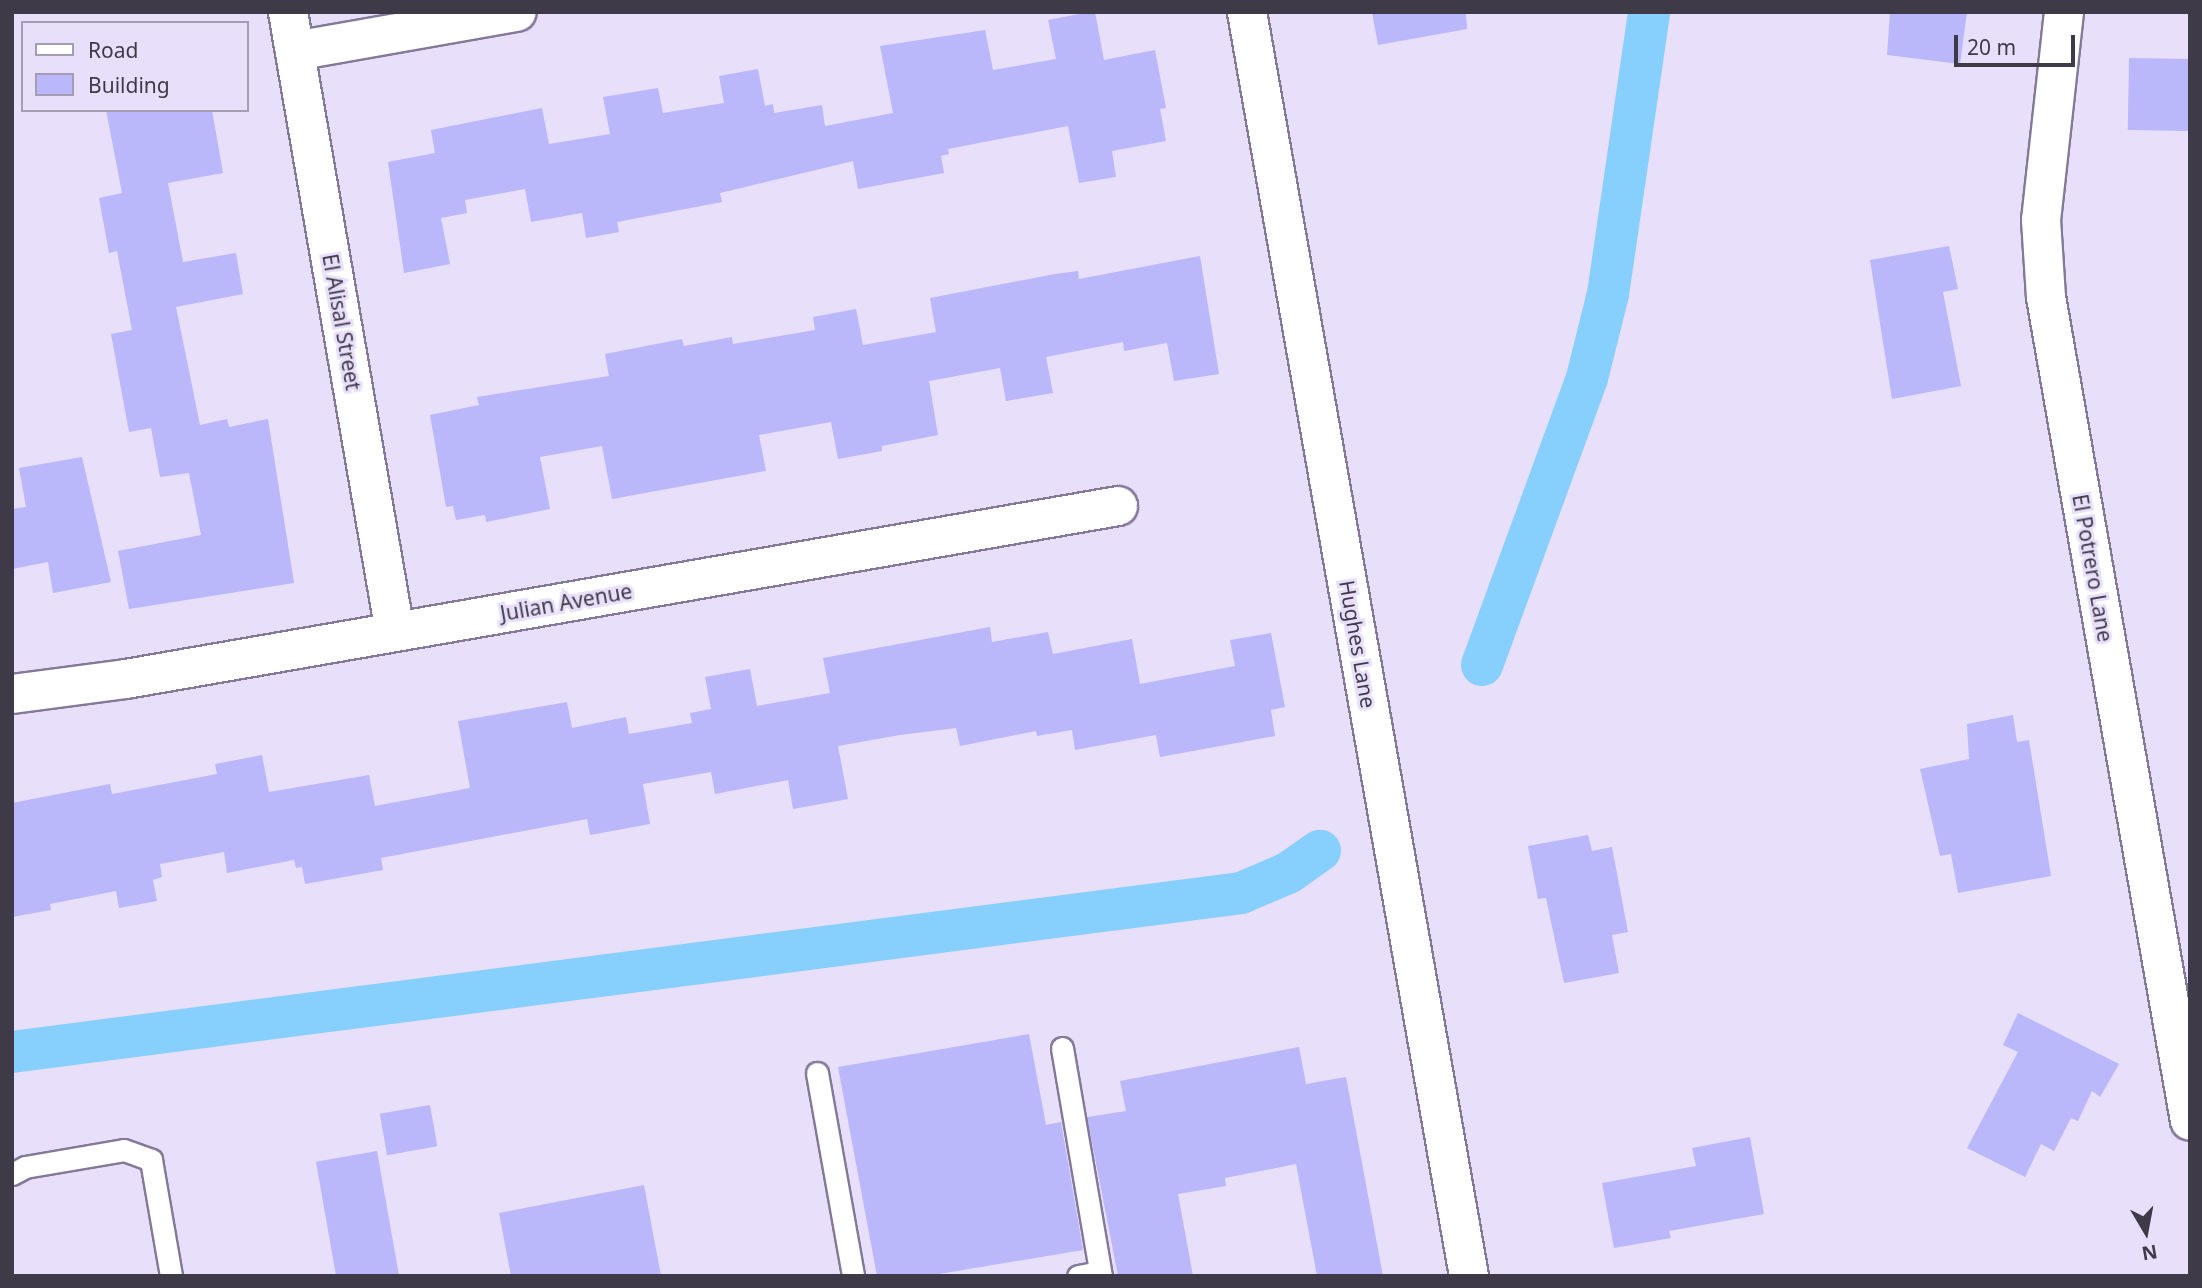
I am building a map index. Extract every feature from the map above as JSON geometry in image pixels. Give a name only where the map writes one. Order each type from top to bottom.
[{"type":"street","name":"El Alisal Street","points":[[288,12],[395,632]]},
{"type":"street","points":[[295,51],[517,12]]},
{"type":"street","name":"Hughes Lane","points":[[1247,12],[1469,1276]]},
{"type":"street","name":"El Potrero Lane","points":[[2064,12],[2041,220],[2046,297],[2190,1121]]},
{"type":"street","name":"Julian Avenue","points":[[12,694],[395,632],[1118,506]]},
{"type":"lane","points":[[1062,1048],[1101,1274],[1078,1276]]},
{"type":"lane","points":[[817,1073],[853,1276]]},
{"type":"lane","points":[[12,1174],[25,1167],[124,1150],[151,1160],[171,1276]]},
{"type":"building","points":[[1095,12],[1104,60],[1155,50],[1166,108],[1160,109],[1166,141],[1112,151],[1116,177],[1079,183],[1068,126],[948,149],[949,154],[941,156],[944,173],[858,189],[853,161],[720,193],[722,202],[617,222],[619,232],[586,238],[582,213],[531,222],[525,189],[465,200],[467,213],[441,218],[450,264],[404,273],[388,162],[435,153],[431,130],[542,108],[549,144],[610,134],[603,97],[658,88],[663,113],[724,103],[719,76],[758,69],[765,106],[773,104],[774,113],[822,105],[825,126],[893,113],[880,46],[985,30],[993,70],[1056,59],[1048,20]]},
{"type":"building","points":[[1372,12],[1466,12],[1467,29],[1378,45]]},
{"type":"building","points":[[1890,12],[1967,12],[1960,64],[1887,55]]},
{"type":"building","points":[[2129,58],[2190,59],[2189,131],[2128,130]]},
{"type":"building","points":[[106,112],[212,112],[223,173],[168,183],[183,262],[236,253],[243,294],[176,307],[200,425],[227,419],[229,427],[268,419],[294,583],[129,609],[118,551],[201,535],[189,473],[160,477],[151,428],[129,432],[111,334],[132,330],[117,251],[109,253],[99,198],[122,193]]},
{"type":"building","points":[[1949,246],[1958,289],[1943,292],[1961,386],[1892,399],[1870,260]]},
{"type":"building","points":[[1200,256],[1219,374],[1174,381],[1167,343],[1124,351],[1123,342],[1046,357],[1053,393],[1006,401],[1000,368],[929,381],[938,435],[882,446],[882,451],[838,459],[831,422],[759,435],[766,471],[612,499],[602,446],[540,457],[550,509],[486,522],[485,515],[456,520],[453,506],[446,507],[430,415],[479,405],[477,397],[609,376],[605,354],[682,339],[684,346],[732,337],[733,344],[815,330],[813,317],[856,309],[863,345],[936,332],[930,298],[1055,274],[1078,271],[1079,279]]},
{"type":"building","points":[[82,457],[111,582],[53,593],[48,562],[12,569],[12,509],[26,507],[19,468]]},
{"type":"building","points":[[990,627],[992,642],[1048,632],[1053,654],[1132,639],[1140,684],[1235,666],[1230,640],[1271,633],[1285,707],[1271,710],[1275,736],[1160,757],[1156,735],[1075,750],[1072,730],[1037,736],[1036,731],[960,746],[956,728],[900,735],[838,746],[848,799],[793,809],[788,780],[715,794],[711,772],[643,784],[650,824],[590,835],[587,819],[381,858],[383,870],[305,884],[302,867],[296,868],[294,860],[227,873],[224,852],[160,864],[162,877],[153,880],[157,901],[119,908],[116,891],[50,904],[51,910],[12,917],[12,803],[110,784],[112,794],[217,774],[215,764],[262,755],[269,792],[369,775],[375,806],[470,788],[458,721],[567,702],[572,728],[626,717],[629,734],[692,723],[690,713],[711,709],[705,677],[750,669],[757,706],[830,693],[823,658]]},
{"type":"building","points":[[2013,715],[2017,742],[2029,740],[2051,876],[1958,893],[1951,854],[1940,856],[1920,769],[1969,759],[1967,724]]},
{"type":"building","points":[[1588,835],[1592,851],[1612,847],[1628,932],[1612,935],[1619,973],[1564,983],[1546,898],[1538,899],[1528,846]]},
{"type":"building","points":[[2018,1013],[2119,1064],[2100,1097],[2092,1091],[2078,1121],[2071,1118],[2054,1151],[2041,1144],[2025,1177],[1967,1148],[2018,1052],[2003,1045]]},
{"type":"building","points":[[1029,1034],[1046,1125],[1061,1122],[1083,1250],[927,1276],[877,1276],[838,1067]]},
{"type":"building","points":[[1299,1047],[1306,1084],[1346,1077],[1383,1276],[1317,1276],[1296,1164],[1225,1178],[1226,1186],[1178,1194],[1193,1276],[1118,1276],[1087,1117],[1126,1111],[1120,1081]]},
{"type":"building","points":[[430,1105],[437,1146],[387,1155],[380,1114]]},
{"type":"building","points":[[1750,1137],[1764,1214],[1669,1231],[1671,1238],[1614,1248],[1602,1183],[1696,1166],[1692,1148]]},
{"type":"building","points":[[377,1151],[399,1276],[336,1276],[316,1162]]},
{"type":"building","points":[[644,1185],[661,1276],[511,1276],[499,1213]]},
{"type":"waterway","points":[[1482,665],[1587,378],[1608,294],[1649,12]]},
{"type":"waterway","points":[[12,1052],[1241,893],[1288,873],[1320,851]]}]
